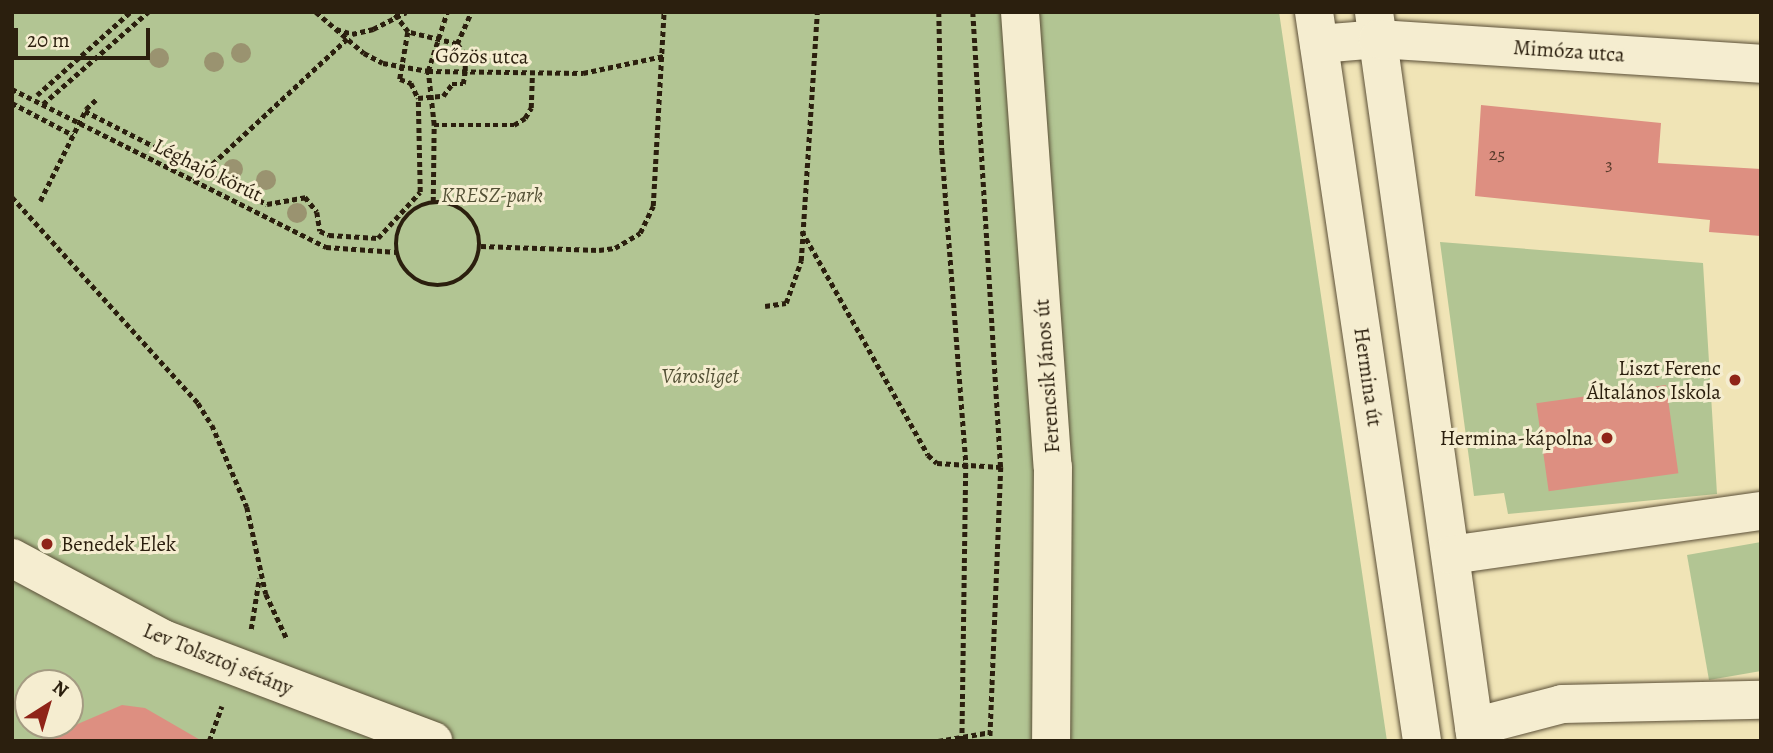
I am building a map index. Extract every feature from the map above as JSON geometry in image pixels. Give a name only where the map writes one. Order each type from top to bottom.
[{"type":"street","name":"Ferencsik János út","points":[[1020,12],[1053,467],[1051,741]]},
{"type":"street","name":"Mimóza utca","points":[[1316,28],[1376,25],[1761,64]]},
{"type":"street","points":[[1376,25],[1475,734],[1562,704],[1761,700]]},
{"type":"street","name":"Hermina út","points":[[1316,28],[1422,741]]},
{"type":"street","points":[[1451,555],[1761,511]]},
{"type":"street","name":"Lev Tolsztoj sétány","points":[[12,558],[163,639],[433,741]]},
{"type":"path","points":[[37,94],[130,12]]},
{"type":"path","points":[[42,104],[148,12]]},
{"type":"path","name":"Gőzös utca","points":[[317,12],[346,39],[383,63],[428,71],[583,73],[664,56]]},
{"type":"path","points":[[393,12],[408,32],[457,44],[466,55],[463,84],[452,84],[443,96],[418,98]]},
{"type":"path","points":[[336,29],[352,33],[398,18],[406,12]]},
{"type":"path","points":[[433,202],[434,125],[428,71],[436,38],[447,12]]},
{"type":"path","points":[[457,44],[471,12]]},
{"type":"path","points":[[481,246],[599,250],[615,248],[640,233],[653,206],[664,56],[664,12]]},
{"type":"path","points":[[765,306],[786,303],[800,261],[817,12]]},
{"type":"path","points":[[939,12],[942,150],[966,464],[962,739]]},
{"type":"path","points":[[973,12],[1002,467],[990,741]]},
{"type":"path","points":[[85,111],[267,204],[305,197],[317,212],[320,230],[329,235],[378,238],[419,192],[418,98],[411,83],[400,79],[408,32]]},
{"type":"path","points":[[194,181],[346,39]]},
{"type":"path","points":[[434,125],[514,125],[526,118],[531,108],[532,72]]},
{"type":"path","name":"Léghajó körút","points":[[12,89],[326,247],[397,252]]},
{"type":"path","points":[[40,201],[85,111],[98,98]]},
{"type":"path","points":[[12,103],[73,135]]},
{"type":"path","points":[[12,197],[198,403],[224,449],[247,507],[260,573]]},
{"type":"path","points":[[433,202],[446,202],[467,214],[480,234],[481,246],[464,278],[442,286],[418,281],[408,274],[397,252],[396,239],[409,214],[433,202]]},
{"type":"path","points":[[802,231],[928,456],[937,463],[1002,467]]},
{"type":"path","points":[[938,741],[991,732]]},
{"type":"green space","name":"Városliget","points":[[12,12],[1279,12],[1387,741],[12,741]]},
{"type":"green space","points":[[1440,242],[1703,263],[1717,494],[1508,514],[1504,493],[1474,496]]},
{"type":"green space","points":[[1761,542],[1761,671],[1709,680],[1687,555]]},
{"type":"building","points":[[1481,105],[1661,123],[1658,163],[1761,169],[1761,236],[1709,232],[1710,220],[1475,196]]},
{"type":"building","name":"Hermina-kápolna","points":[[1666,385],[1678,473],[1549,491],[1536,403]]},
{"type":"building","points":[[122,705],[145,708],[202,741],[38,741],[84,739],[84,721]]},
{"type":"place","name":"Liszt Ferenc Általános Iskola","points":[[1735,380]]},
{"type":"place","name":"Hermina-kápolna","points":[[1607,438]]},
{"type":"place","name":"Benedek Elek","points":[[47,544]]},
{"type":"park label","name":"KRESZ-park","points":[[492,195]]}]
